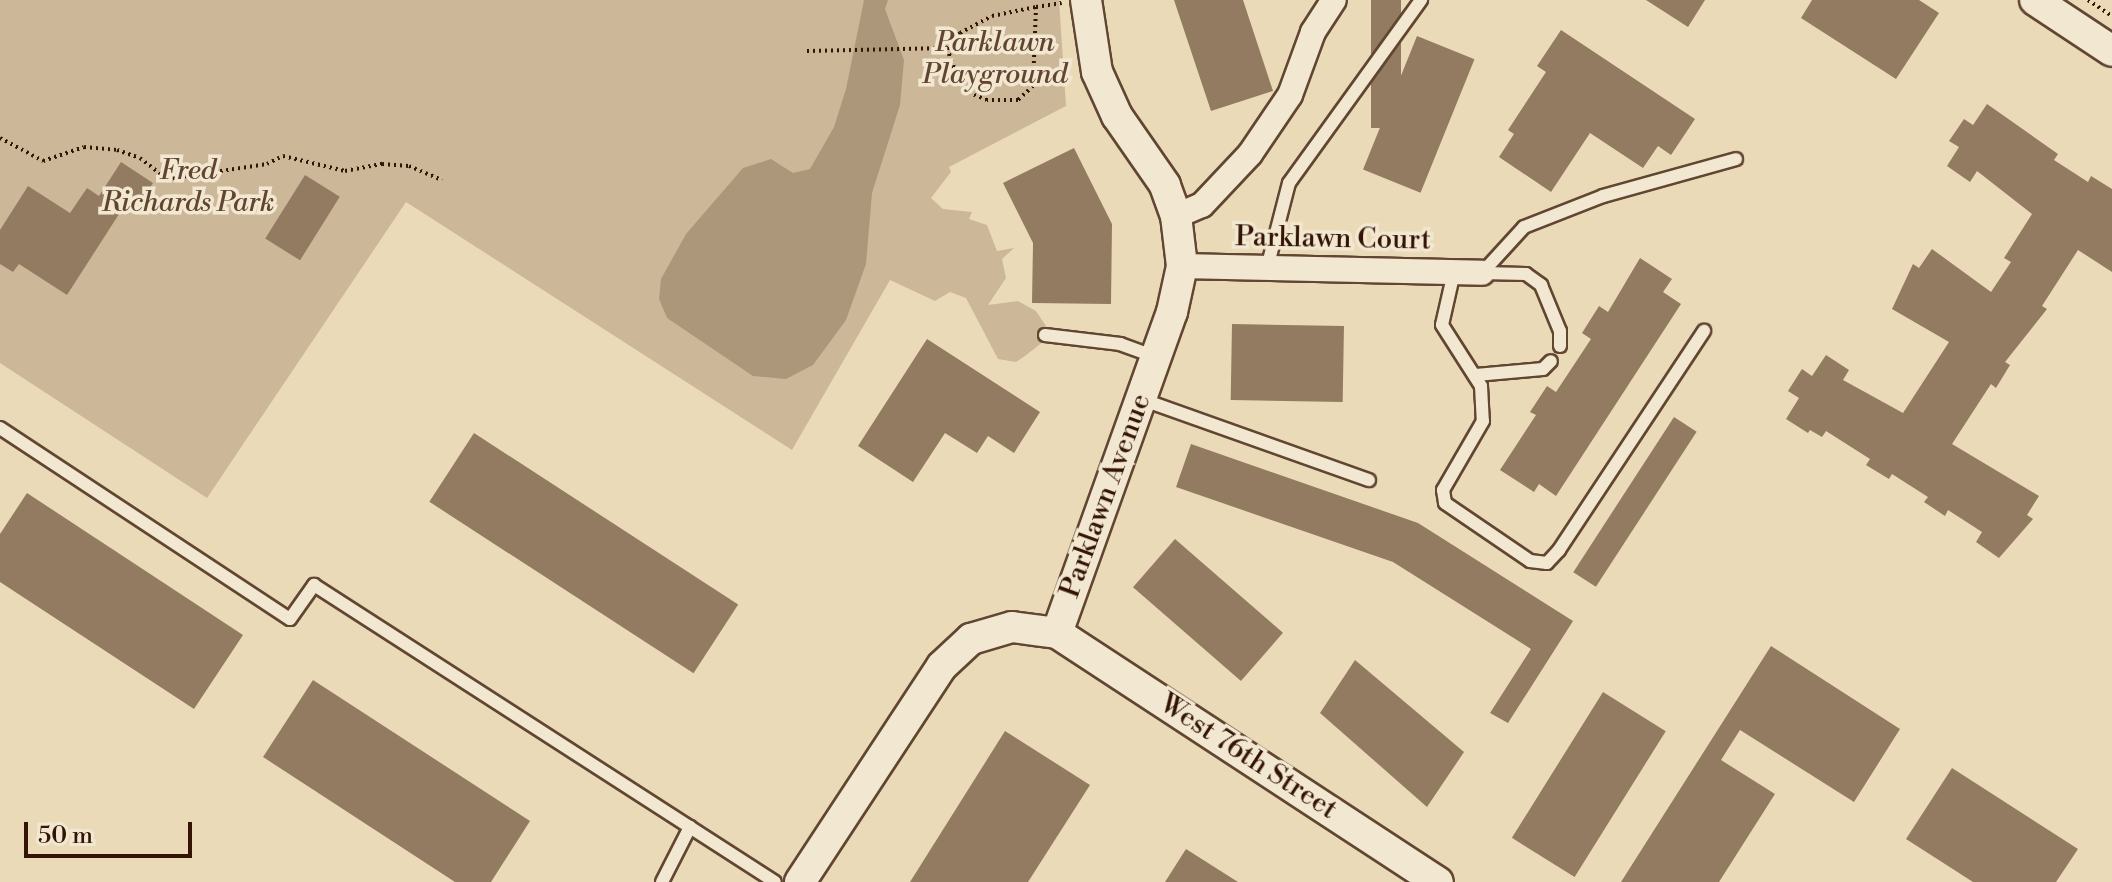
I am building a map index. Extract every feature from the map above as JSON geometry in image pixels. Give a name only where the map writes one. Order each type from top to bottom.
[{"type":"street","points":[[1176,216],[1212,197],[1250,154],[1290,95],[1313,32],[1334,0]]},
{"type":"street","points":[[2035,0],[2112,51]]},
{"type":"street","name":"Parklawn Avenue","points":[[800,882],[942,666],[971,639],[1012,627],[1057,633],[1155,357],[1182,266],[1176,216],[1165,185],[1117,116],[1097,72],[1075,2]]},
{"type":"street","name":"Parklawn Court","points":[[1182,266],[1482,273]]},
{"type":"street","name":"West 76th Street","points":[[1057,633],[1438,882]]},
{"type":"lane","points":[[1267,268],[1289,183],[1421,0]]},
{"type":"lane","points":[[1482,273],[1524,227],[1603,196],[1736,159]]},
{"type":"lane","points":[[1454,272],[1442,325],[1449,342],[1476,375],[1483,421],[1443,490],[1445,503],[1530,561],[1547,563],[1704,331]]},
{"type":"lane","points":[[1482,273],[1526,274],[1541,285],[1560,331],[1560,346]]},
{"type":"lane","points":[[1045,335],[1120,344],[1155,357]]},
{"type":"lane","points":[[1476,375],[1543,369],[1551,361]]},
{"type":"lane","points":[[1141,399],[1369,480]]},
{"type":"lane","points":[[0,428],[290,619],[314,585],[775,882]]},
{"type":"lane","points":[[662,882],[690,827]]},
{"type":"path","points":[[2088,0],[2112,16]]},
{"type":"path","points":[[807,51],[840,47],[914,51],[947,48],[960,33],[992,16],[1075,2]]},
{"type":"path","points":[[947,48],[954,73],[970,93],[1003,102],[1018,100],[1033,86],[1036,7]]},
{"type":"path","points":[[0,138],[43,161],[84,147],[117,150],[140,158],[167,179],[267,164],[283,156],[345,171],[382,164],[409,166],[442,180]]},
{"type":"green space","name":"Fred Richards Park","points":[[0,0],[1059,0],[1066,106],[949,167],[951,172],[931,198],[943,209],[972,212],[969,219],[987,225],[997,251],[1014,248],[1002,259],[1006,278],[988,305],[1018,301],[1036,311],[1048,329],[1044,341],[1016,362],[998,359],[966,298],[950,292],[935,301],[890,280],[792,450],[406,202],[207,498],[0,363]]},
{"type":"shaded area","points":[[864,0],[888,0],[885,9],[904,60],[900,105],[872,193],[866,264],[846,320],[813,365],[786,379],[753,376],[667,318],[659,299],[661,279],[686,234],[743,168],[771,159],[793,173],[810,169],[834,127],[846,89]]},
{"type":"building","points":[[1174,0],[1243,0],[1273,91],[1211,111]]},
{"type":"building","points":[[1371,0],[1401,0],[1401,128],[1371,128]]},
{"type":"building","points":[[1646,0],[1705,0],[1688,27]]},
{"type":"building","points":[[1812,0],[1919,0],[1939,13],[1896,79],[1801,18]]},
{"type":"building","points":[[1561,30],[1695,119],[1671,155],[1658,146],[1643,168],[1590,133],[1551,192],[1499,157],[1514,134],[1508,130],[1546,72],[1537,66]]},
{"type":"building","points":[[1417,36],[1474,59],[1421,193],[1363,170]]},
{"type":"building","points":[[1987,104],[2058,154],[2054,160],[2088,182],[2091,176],[2112,189],[2112,272],[2078,250],[2042,306],[2047,309],[2005,362],[2010,365],[1996,388],[1991,384],[1952,444],[2039,496],[2027,515],[2033,519],[1999,558],[1976,542],[1982,532],[1948,510],[1945,516],[1924,502],[1928,497],[1892,474],[1889,479],[1866,465],[1870,459],[1826,431],[1822,437],[1810,430],[1808,433],[1786,419],[1799,398],[1788,391],[1802,369],[1812,376],[1826,355],[1849,370],[1843,380],[1903,413],[1949,342],[1892,309],[1913,264],[1919,268],[1932,249],[1991,292],[2011,262],[2004,258],[2032,214],[1977,171],[1970,182],[1947,166],[1959,147],[1949,141],[1964,119],[1973,125]]},
{"type":"building","points":[[1074,148],[1112,224],[1111,304],[1032,303],[1033,243],[1003,183]]},
{"type":"building","points":[[121,162],[153,183],[140,204],[130,197],[67,295],[19,264],[13,272],[0,264],[0,230],[28,186],[70,213],[87,188],[99,196]]},
{"type":"building","points":[[305,175],[340,197],[300,260],[265,239]]},
{"type":"building","points":[[1640,258],[1672,279],[1663,292],[1681,304],[1556,496],[1539,484],[1534,492],[1500,470],[1536,415],[1530,412],[1547,386],[1556,392],[1591,339],[1582,333],[1599,306],[1608,312]]},
{"type":"building","points":[[1232,324],[1344,326],[1343,402],[1231,400]]},
{"type":"building","points":[[927,339],[1040,412],[1014,453],[988,436],[977,453],[945,433],[913,482],[858,446]]},
{"type":"building","points":[[1674,417],[1697,432],[1596,587],[1573,572]]},
{"type":"building","points":[[474,433],[738,605],[694,673],[429,502]]},
{"type":"building","points":[[1191,444],[1418,523],[1573,621],[1508,723],[1490,713],[1531,649],[1393,562],[1176,487]]},
{"type":"building","points":[[27,493],[243,635],[194,709],[0,582],[0,534]]},
{"type":"building","points":[[1175,539],[1283,633],[1241,681],[1133,587]]},
{"type":"building","points":[[1771,646],[1900,729],[1854,802],[1740,730],[1721,760],[1775,794],[1719,882],[1621,882]]},
{"type":"building","points":[[1355,660],[1464,752],[1427,807],[1320,713]]},
{"type":"building","points":[[313,680],[530,821],[491,882],[455,882],[263,757]]},
{"type":"building","points":[[1603,692],[1666,731],[1575,877],[1512,838]]},
{"type":"building","points":[[1005,731],[1090,785],[1028,882],[910,882]]},
{"type":"building","points":[[1952,768],[2078,849],[2056,882],[1973,882],[1906,839]]},
{"type":"building","points":[[1186,849],[1238,882],[1165,882]]},
{"type":"park label","name":"Parklawn Playground","points":[[995,59]]}]
